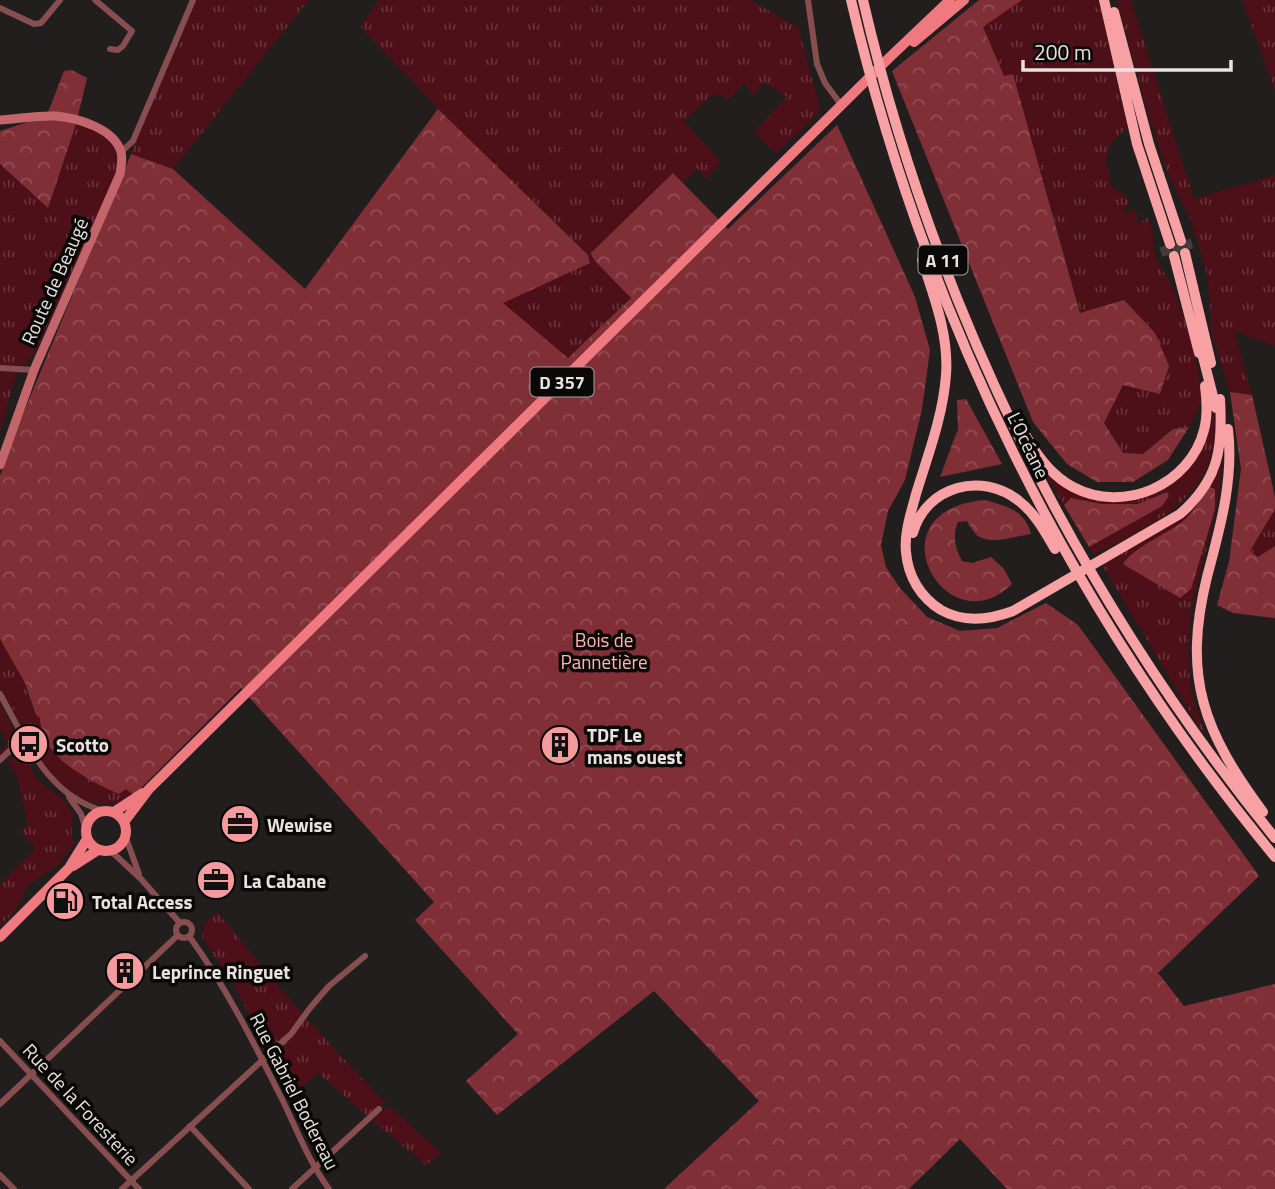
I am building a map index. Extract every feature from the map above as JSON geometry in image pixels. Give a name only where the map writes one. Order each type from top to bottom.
[{"type":"highway","name":"L’Océane","points":[[851,0],[876,99],[919,234],[977,377],[1053,538],[1178,731],[1275,857]]},
{"type":"highway","name":"L’Océane","points":[[863,0],[910,167],[941,256],[1008,416],[1067,530],[1110,603],[1175,705],[1275,838]]},
{"type":"highway","points":[[1104,0],[1137,144],[1159,215],[1176,243],[1169,201],[1149,144],[1110,0]]},
{"type":"highway","points":[[1155,200],[1169,201]]},
{"type":"highway","points":[[919,234],[917,244],[944,334],[946,374],[940,415],[910,517],[906,550],[912,577],[925,597],[938,608],[967,619],[1003,615],[1180,514],[1198,497],[1215,467],[1222,442],[1220,399]]},
{"type":"highway","points":[[1008,416],[1019,425],[1041,460],[1073,487],[1100,496],[1119,497],[1144,493],[1169,481],[1194,454],[1206,419],[1206,396],[1194,315],[1195,273],[1179,255],[1194,315],[1227,421],[1230,472],[1223,516],[1201,608],[1197,652],[1199,678],[1207,716],[1221,750],[1275,828]]},
{"type":"highway","points":[[1053,538],[1013,496],[994,487],[968,484],[942,494],[924,509],[912,537],[912,564],[921,585],[938,604],[962,614],[995,612],[1022,602],[1173,513],[1192,497],[1205,479],[1217,442],[1217,411],[1199,349]]},
{"type":"main road","name":"D 357","points":[[124,822],[149,789],[950,0]]},
{"type":"main road","name":"D 357","points":[[873,75],[964,0]]},
{"type":"main road","name":"D 357","points":[[109,812],[149,789]]},
{"type":"main road","points":[[0,937],[69,868],[99,850],[111,851],[120,846],[126,838],[124,822],[109,812],[92,817],[87,834],[69,868]]},
{"type":"main road","points":[[87,834],[99,850]]},
{"type":"street","points":[[0,8],[34,24],[41,23],[60,0]]},
{"type":"street","points":[[95,0],[132,31],[123,46],[118,50],[110,49]]},
{"type":"street","points":[[0,120],[58,116],[84,121],[107,135],[121,152],[133,141],[193,0]]},
{"type":"street","points":[[808,0],[817,64],[825,83],[842,106]]},
{"type":"street","name":"Route de Beaugé","points":[[0,465],[34,370],[120,174],[121,152]]},
{"type":"street","points":[[0,368],[34,370]]},
{"type":"street","points":[[0,694],[46,775],[67,795],[81,814],[87,834]]},
{"type":"street","points":[[0,760],[24,737]]},
{"type":"street","points":[[67,795],[88,807],[109,812]]},
{"type":"street","points":[[126,838],[141,879]]},
{"type":"street","points":[[111,851],[141,879],[180,923]]},
{"type":"street","points":[[186,922],[190,925],[192,932],[189,936],[184,938],[178,935],[176,929],[180,923],[186,922]]},
{"type":"street","points":[[0,1104],[178,935]]},
{"type":"street","name":"Rue Gabriel Bodereau","points":[[189,936],[219,979],[263,1061],[314,1169],[329,1189]]},
{"type":"street","points":[[122,1189],[263,1061],[291,1034],[329,986],[365,956]]},
{"type":"street","name":"Rue de la Foresterie","points":[[0,1041],[139,1189]]},
{"type":"street","points":[[292,1189],[379,1109]]},
{"type":"street","points":[[190,1126],[249,1189]]},
{"type":"street","points":[[0,1175],[14,1189]]},
{"type":"green space","points":[[196,0],[309,0],[173,169],[131,154]]},
{"type":"green space","points":[[379,0],[751,0],[798,28],[821,111],[776,153],[754,132],[787,97],[764,82],[753,95],[744,83],[730,99],[713,94],[684,121],[721,162],[705,179],[697,168],[684,183],[673,173],[595,261],[631,298],[568,358],[502,303],[589,263],[588,255],[438,109],[361,27]]},
{"type":"green space","points":[[979,0],[1022,0],[983,27],[1004,76],[1013,74],[1080,313],[1124,300],[1155,333],[1169,366],[1160,394],[1123,385],[1104,423],[1123,453],[1143,454],[1173,429],[1189,427],[1168,460],[1133,482],[1097,482],[1067,464],[1033,422],[892,71]]},
{"type":"green space","points":[[1022,0],[1098,0],[1117,68],[1116,79],[1128,127],[1111,142],[1108,150],[1106,161],[1112,187],[1125,195],[1129,202],[1122,214],[1134,209],[1138,215],[1138,224],[1147,218],[1150,223],[1156,259],[1172,287],[1192,345],[1201,391],[1197,412],[1189,427],[1172,429],[1143,454],[1123,453],[1104,423],[1124,384],[1081,313],[1013,74],[1004,76],[983,26]]},
{"type":"green space","points":[[1117,0],[1131,0],[1194,199],[1275,175],[1275,346],[1234,331],[1252,395],[1230,392],[1212,334],[1208,278],[1192,223],[1167,171],[1148,113]]},
{"type":"green space","points":[[1242,0],[1275,0],[1275,90]]},
{"type":"green space","points":[[72,70],[87,78],[76,124],[48,208],[0,164],[0,131],[39,121],[49,110],[64,71]]},
{"type":"green space","name":"Bois de Pannetière","points":[[438,109],[588,255],[590,263],[503,303],[568,358],[631,298],[595,261],[591,253],[673,173],[728,229],[837,125],[915,297],[930,350],[922,409],[905,480],[888,511],[881,545],[886,567],[900,588],[927,617],[960,631],[997,628],[1046,603],[1078,625],[1259,876],[1158,973],[1184,1006],[1275,984],[1275,1189],[1007,1189],[960,1139],[909,1189],[664,1189],[759,1101],[654,991],[497,1115],[466,1081],[518,1034],[415,920],[434,902],[241,688],[134,795],[126,789],[119,794],[80,774],[48,744],[25,683],[0,639],[0,476],[18,426],[131,154],[173,169],[305,289]]},
{"type":"green space","points":[[76,124],[95,131],[113,143],[119,153],[117,168],[38,347],[28,361],[18,367],[0,431],[0,164],[48,207]]},
{"type":"green space","points":[[1230,392],[1252,395],[1275,497],[1275,509],[1250,551],[1258,557],[1275,546],[1275,618],[1233,613],[1217,605],[1229,562],[1241,469]]},
{"type":"green space","points":[[1210,396],[1215,429],[1211,454],[1203,475],[1190,493],[1156,521],[1094,555],[1046,475],[1078,495],[1103,501],[1137,499],[1192,463]]},
{"type":"green space","points":[[966,399],[1002,464],[940,477],[958,429],[957,400]]},
{"type":"green space","points":[[1221,461],[1217,504],[1196,587],[1189,630],[1191,686],[1204,735],[1102,565],[1210,487]]},
{"type":"green space","points":[[1210,487],[1215,489],[1215,509],[1191,589],[1180,598],[1123,564],[1142,547],[1182,522]]},
{"type":"green space","points":[[1167,492],[1169,496],[1162,506],[1089,547],[1064,505],[1071,498],[1102,504],[1138,504]]},
{"type":"green space","points":[[985,500],[1014,510],[1024,519],[1031,534],[989,540],[978,536],[967,521],[958,522],[955,542],[962,561],[972,563],[991,557],[1004,569],[1012,584],[987,599],[963,600],[944,589],[930,570],[925,548],[931,526],[950,509]]},
{"type":"green space","points":[[1275,509],[1275,546],[1258,558],[1250,551]]},
{"type":"green space","points":[[0,639],[25,683],[35,715],[40,718],[42,732],[57,755],[94,782],[119,794],[126,789],[134,795],[119,802],[91,802],[68,789],[47,768],[37,756],[0,687]]},
{"type":"green space","points":[[0,703],[16,735],[14,742],[0,756],[0,752],[8,744],[0,730]]},
{"type":"green space","points":[[20,754],[29,760],[39,781],[68,805],[72,815],[75,843],[58,865],[26,887],[23,899],[0,926],[0,885],[36,848],[21,833],[28,824],[16,772],[8,762]]},
{"type":"green space","points":[[217,912],[302,1014],[291,1031],[269,1053],[234,985],[202,937],[205,923]]},
{"type":"green space","points":[[306,1018],[386,1102],[366,1115],[318,1073],[308,1083],[288,1093],[271,1057]]},
{"type":"green space","points":[[389,1106],[441,1153],[426,1165],[372,1120]]},
{"type":"tunnel","points":[[1186,240],[1189,252]]},
{"type":"tunnel","points":[[1176,243],[1179,255]]},
{"type":"tunnel","points":[[1164,246],[1168,258]]},
{"type":"place","name":"Scotto","points":[[29,744]]},
{"type":"place","name":"TDF Le mans ouest","points":[[560,745]]},
{"type":"place","name":"Wewise","points":[[240,824]]},
{"type":"place","name":"La Cabane","points":[[216,880]]},
{"type":"place","name":"Total Access","points":[[65,901]]},
{"type":"place","name":"Leprince Ringuet","points":[[125,971]]}]
